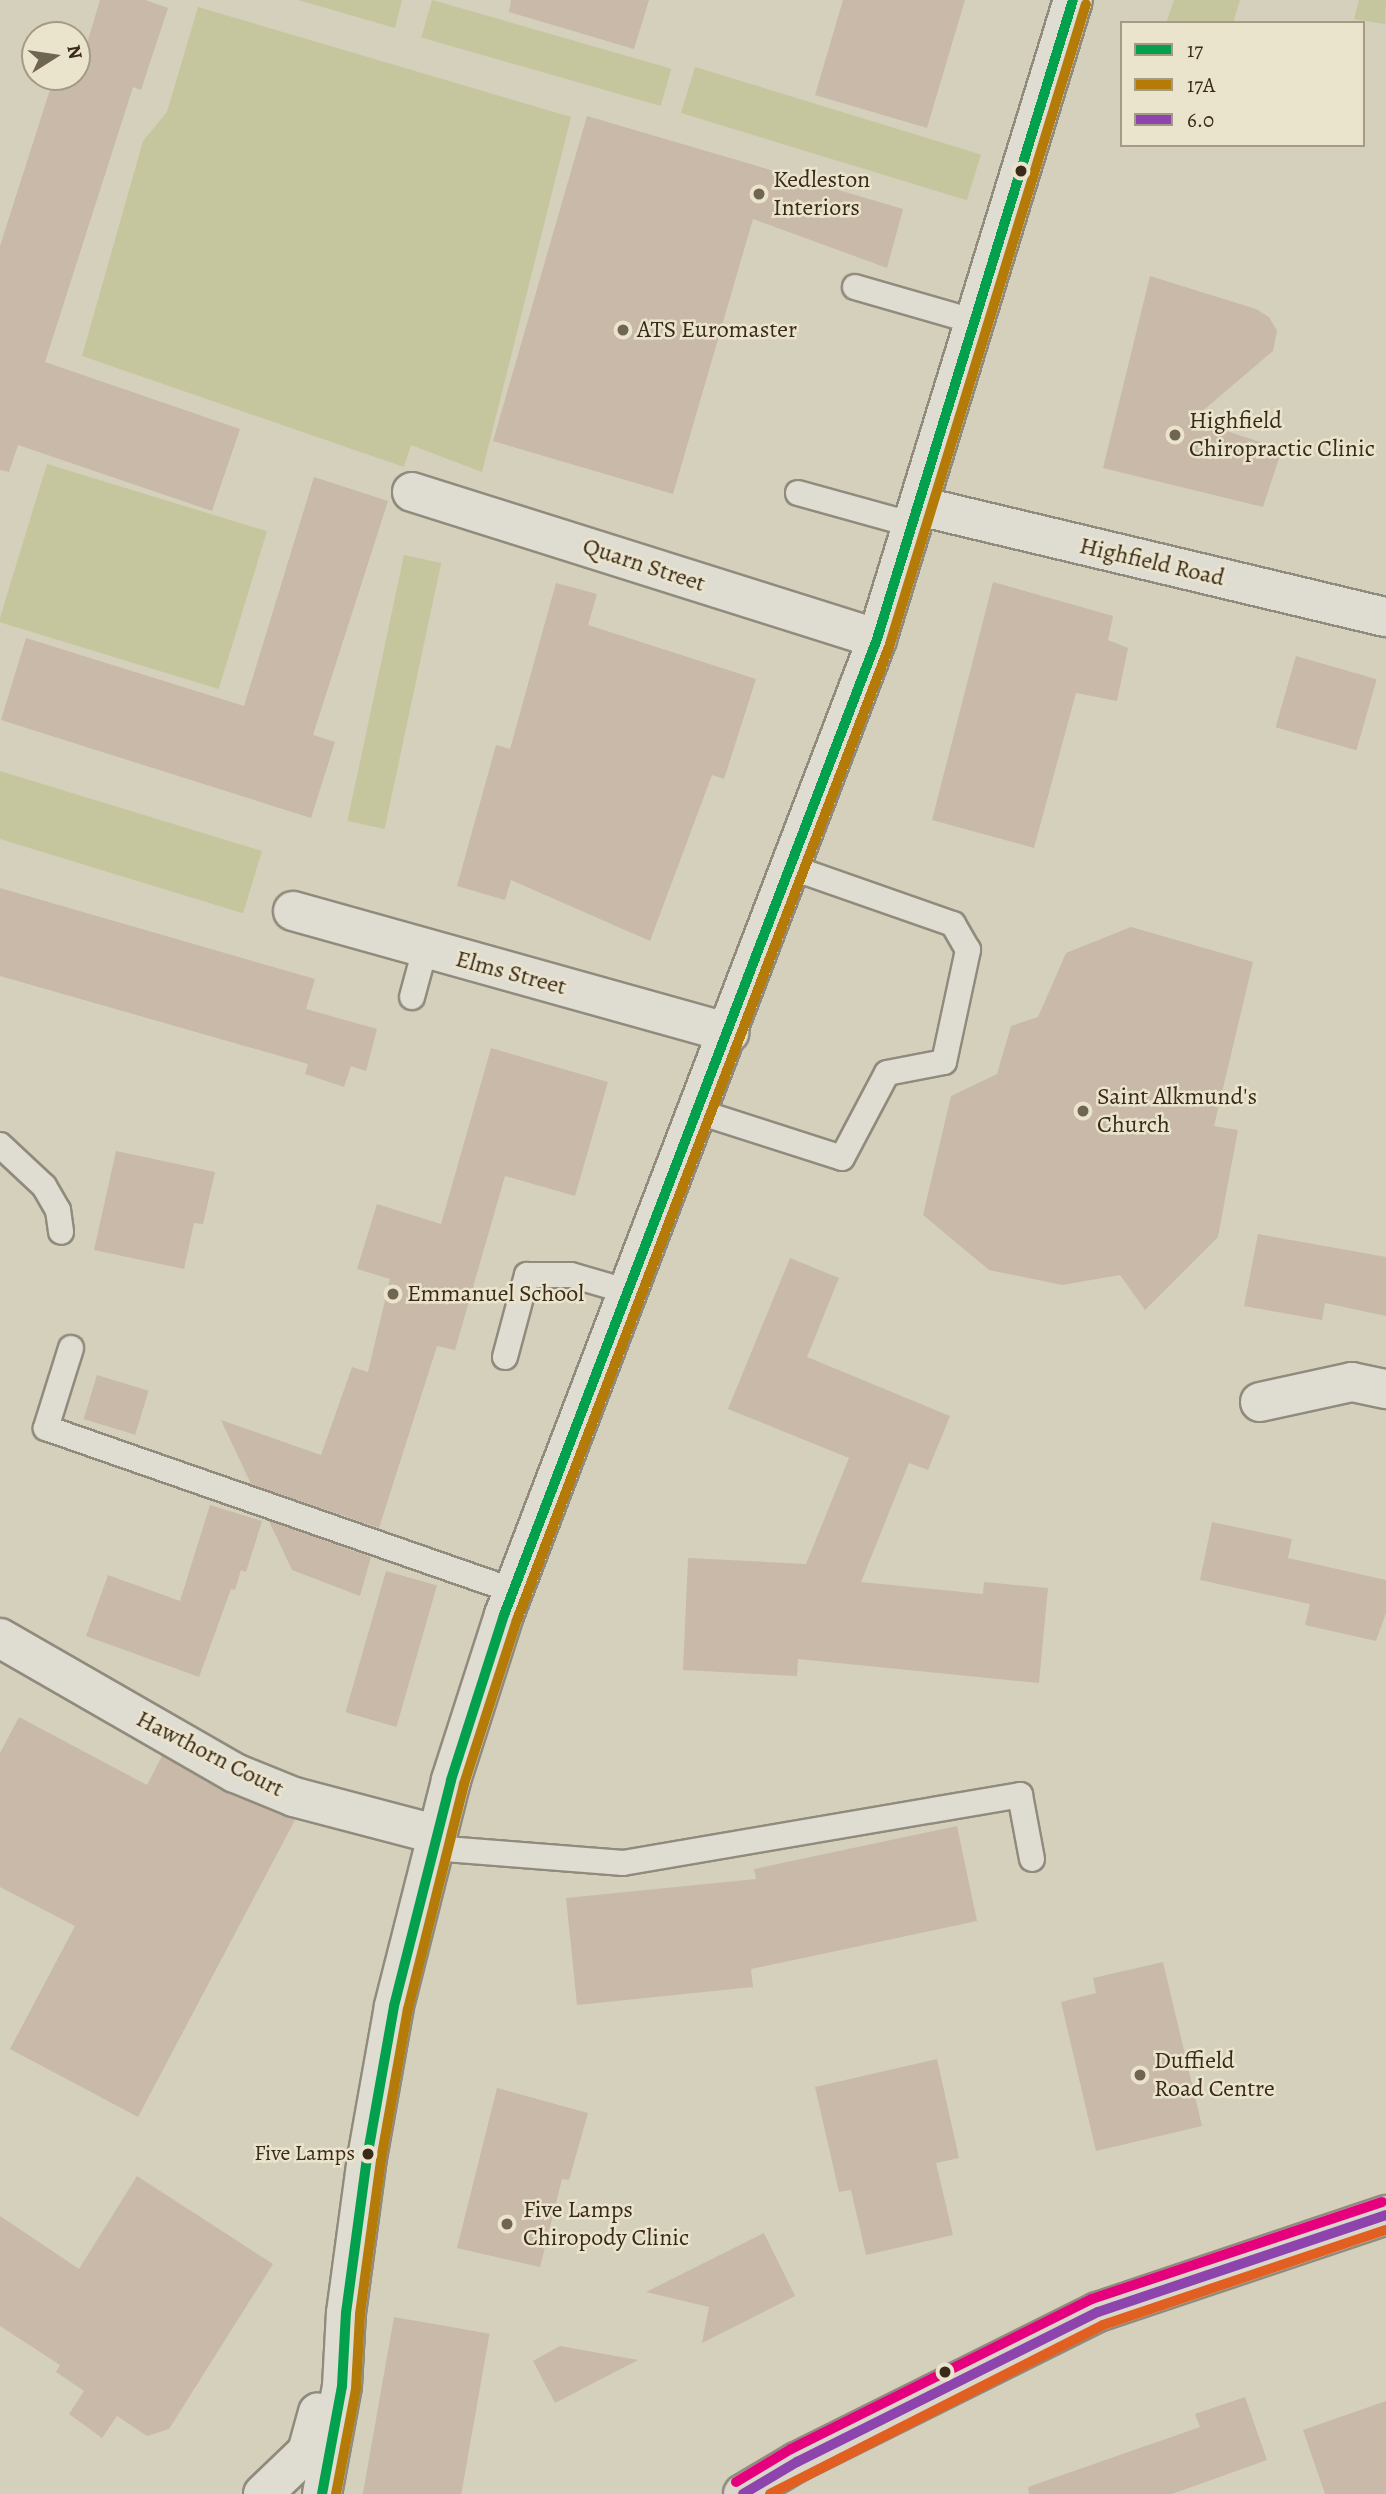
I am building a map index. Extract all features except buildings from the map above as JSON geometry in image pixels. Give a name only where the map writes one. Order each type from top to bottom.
[{"type":"main road","points":[[743,2494],[797,2462],[1098,2312],[1386,2215]]},
{"type":"street","points":[[322,2494],[342,2386],[346,2313],[394,2006],[434,1841],[514,1591],[793,868],[877,639],[1073,0]]},
{"type":"street","name":"Quarn Street","points":[[412,492],[877,639]]},
{"type":"street","name":"Highfield Road","points":[[916,516],[1386,617]]},
{"type":"street","name":"Elms Street","points":[[293,911],[729,1032]]},
{"type":"street","points":[[1260,1402],[1352,1382],[1386,1389]]},
{"type":"street","name":"Hawthorn Court","points":[[0,1638],[235,1773],[294,1797],[434,1841]]},
{"type":"street","points":[[263,2494],[307,2452],[346,2313]]},
{"type":"lane","points":[[855,286],[976,322]]},
{"type":"lane","points":[[798,493],[916,516]]},
{"type":"lane","points":[[699,1112],[842,1158],[887,1073],[944,1062],[968,950],[953,924],[793,868]]},
{"type":"lane","points":[[412,998],[425,949]]},
{"type":"lane","points":[[0,1145],[44,1186],[58,1210],[61,1232]]},
{"type":"lane","points":[[505,1357],[527,1275],[571,1275],[629,1292]]},
{"type":"lane","points":[[71,1348],[46,1428],[514,1591]]},
{"type":"lane","points":[[434,1841],[623,1863],[1020,1795],[1032,1859]]},
{"type":"green space","points":[[298,0],[402,0],[395,28]]},
{"type":"green space","points":[[432,0],[671,69],[661,106],[421,37]]},
{"type":"green space","points":[[1174,0],[1240,0],[1234,21],[1167,21]]},
{"type":"green space","points":[[1359,0],[1386,0],[1385,24],[1354,19]]},
{"type":"green space","points":[[198,7],[571,117],[482,472],[411,445],[404,467],[82,356],[143,141],[167,112]]},
{"type":"green space","points":[[695,67],[981,154],[967,200],[681,113]]},
{"type":"green space","points":[[47,464],[267,531],[219,689],[0,622]]},
{"type":"green space","points":[[404,555],[441,563],[385,829],[347,821]]},
{"type":"green space","points":[[0,771],[262,851],[243,913],[0,839]]},
{"type":"transit line","name":"17","points":[[322,2494],[342,2386],[346,2313],[367,2158],[394,2006],[451,1780],[504,1615],[877,639],[1073,0]]},
{"type":"transit line","name":"17A","points":[[336,2494],[356,2389],[360,2314],[381,2160],[408,2009],[464,1784],[517,1620],[890,644],[1086,4]]},
{"type":"transit line","points":[[736,2482],[791,2449],[1092,2299],[1382,2202]]},
{"type":"transit line","name":"6.0","points":[[743,2494],[797,2462],[1098,2312],[1386,2215]]},
{"type":"transit line","points":[[770,2494],[1103,2325],[1386,2230]]},
{"type":"place","name":"Kedleston Interiors","points":[[759,194]]},
{"type":"place","name":"ATS Euromaster","points":[[623,330]]},
{"type":"place","name":"Highfield Chiropractic Clinic","points":[[1175,435]]},
{"type":"place","name":"Saint Alkmund's Church","points":[[1083,1111]]},
{"type":"place","name":"Emmanuel School","points":[[393,1294]]},
{"type":"place","name":"Duffield Road Centre","points":[[1140,2075]]},
{"type":"place","name":"Five Lamps","points":[[368,2154]]},
{"type":"place","name":"Five Lamps Chiropody Clinic","points":[[507,2224]]}]
